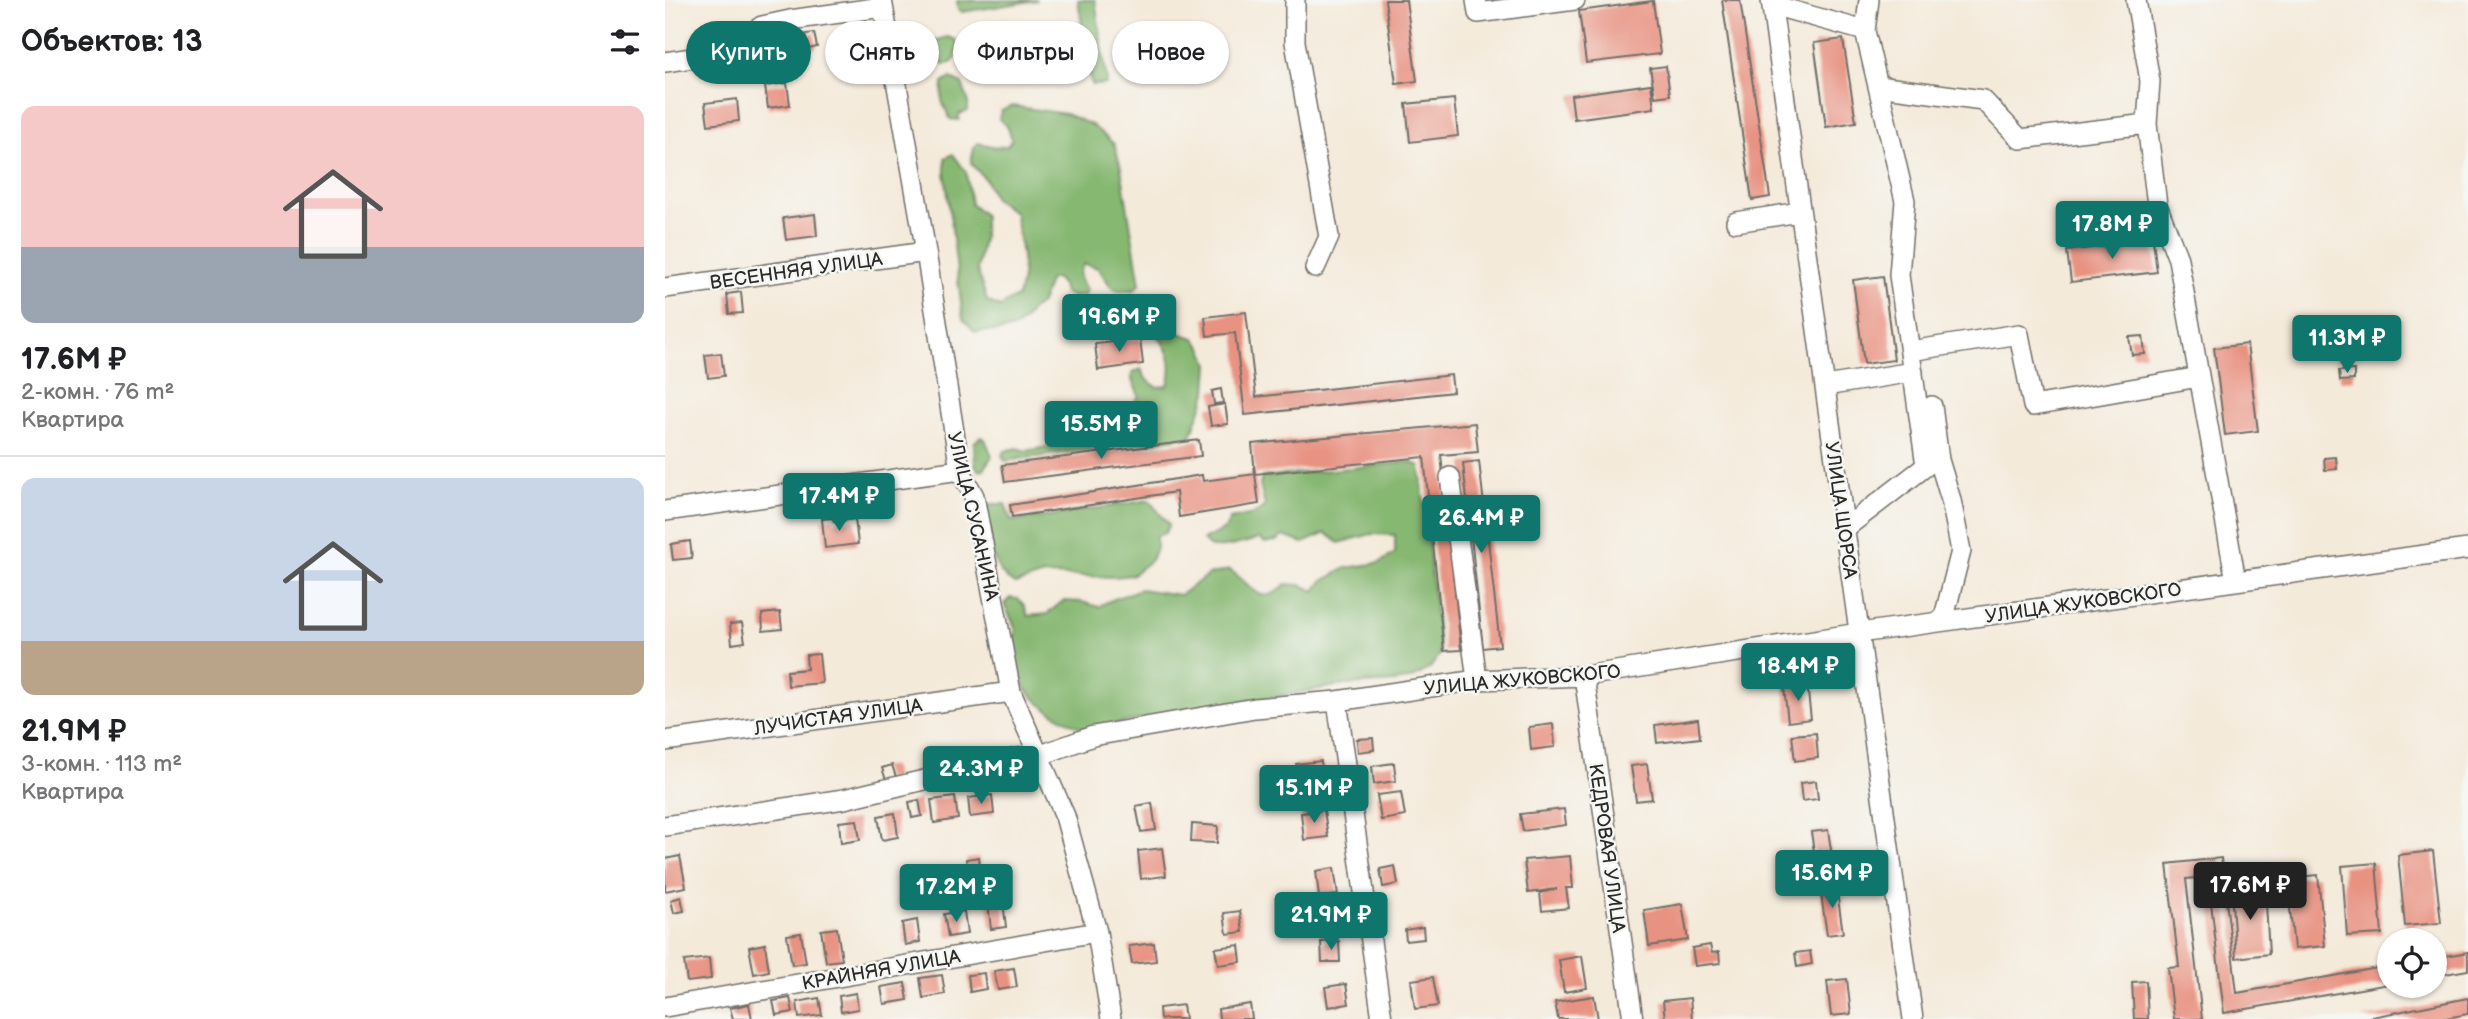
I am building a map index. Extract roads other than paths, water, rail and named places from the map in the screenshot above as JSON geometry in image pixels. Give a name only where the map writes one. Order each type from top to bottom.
[{"type":"street","points":[[1295,0],[1295,42],[1329,236],[1315,268]]},
{"type":"street","points":[[1476,0],[1478,13],[1575,0]]},
{"type":"street","points":[[1869,0],[1865,31],[1905,201],[1899,275],[1913,372],[1931,456],[1951,500],[1961,551],[1943,621]]},
{"type":"street","points":[[2136,0],[2150,81],[2147,124],[2157,205],[2178,259],[2236,581]]},
{"type":"street","points":[[665,62],[706,56],[729,48],[762,26],[882,3]]},
{"type":"street","name":"УЛИЦА СУСАНИНА","points":[[882,3],[926,252],[960,470],[974,496],[1011,692],[1065,816],[1097,932],[1111,1019]]},
{"type":"street","points":[[1771,3],[1865,31]]},
{"type":"street","name":"УЛИЦА ЩОРСА","points":[[1771,3],[1913,1019]]},
{"type":"street","points":[[1878,86],[1983,100],[2020,139],[2147,124]]},
{"type":"street","points":[[1736,222],[1800,212]]},
{"type":"street","name":"ВЕСЕННЯЯ УЛИЦА","points":[[665,288],[926,252]]},
{"type":"street","points":[[1910,351],[2019,334],[2033,406],[2199,377]]},
{"type":"street","points":[[1825,386],[1913,372]]},
{"type":"street","points":[[1845,529],[1926,466],[1931,456],[1932,406]]},
{"type":"street","points":[[665,511],[960,470]]},
{"type":"street","points":[[1450,477],[1477,680]]},
{"type":"street","name":"УЛИЦА ЖУКОВСКОГО","points":[[665,827],[844,799],[1017,758],[1038,756],[1093,736],[1255,708],[1337,701],[1477,680],[1584,676],[1859,632],[2468,550]]},
{"type":"street","name":"КЕДРОВАЯ УЛИЦА","points":[[1584,676],[1633,1019]]},
{"type":"street","name":"ЛУЧИСТАЯ УЛИЦА","points":[[665,741],[1011,692]]},
{"type":"street","points":[[1337,701],[1382,1019]]},
{"type":"street","name":"КРАЙНЯЯ УЛИЦА","points":[[665,1007],[1097,932]]}]
